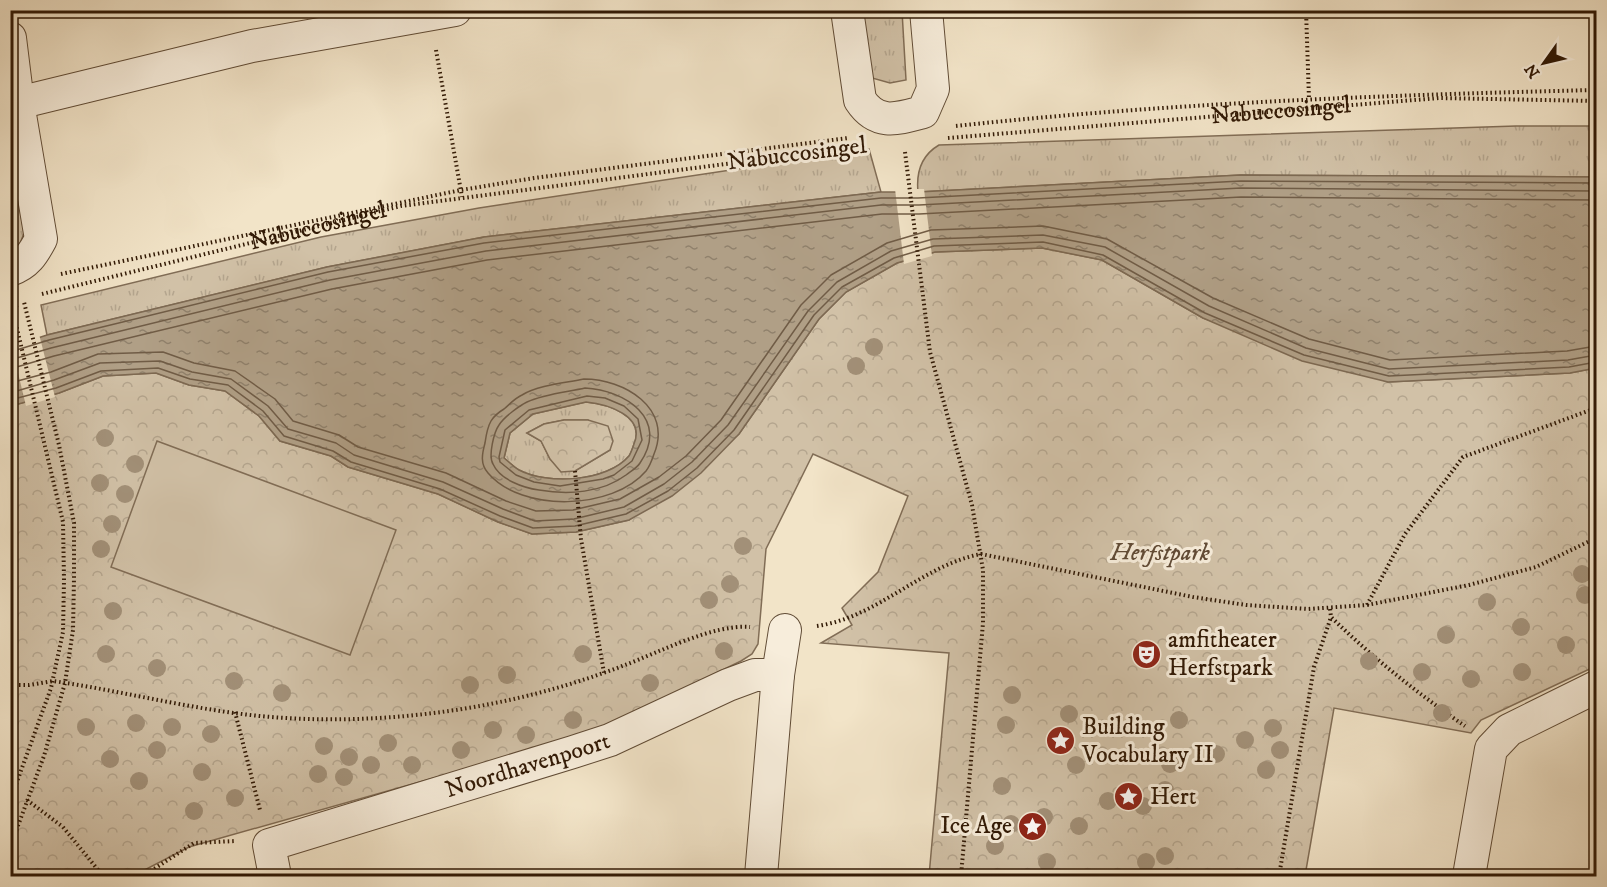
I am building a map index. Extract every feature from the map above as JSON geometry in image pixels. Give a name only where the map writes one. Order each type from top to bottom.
[{"type":"street","points":[[847,10],[860,100],[867,110],[893,120],[923,112],[933,89],[926,10]]},
{"type":"street","points":[[18,103],[252,46],[438,12]]},
{"type":"street","points":[[10,38],[18,103],[41,239],[23,266],[10,270]]},
{"type":"street","points":[[761,876],[778,675],[785,630]]},
{"type":"street","name":"Noordhavenpoort","points":[[267,839],[610,740],[728,685],[755,675],[778,675]]},
{"type":"street","points":[[1469,876],[1491,749],[1509,730],[1596,687]]},
{"type":"street","points":[[267,839],[276,876]]},
{"type":"path","points":[[1306,10],[1309,99]]},
{"type":"path","points":[[438,12],[462,197]]},
{"type":"path","points":[[952,126],[1072,115],[1309,99],[1596,90]]},
{"type":"path","name":"Nabuccosingel","points":[[938,138],[1439,98],[1596,100]]},
{"type":"path","points":[[53,276],[461,190],[534,177],[849,138]]},
{"type":"path","name":"Nabuccosingel","points":[[35,296],[401,206],[868,146]]},
{"type":"path","points":[[906,160],[930,352],[972,505],[983,570],[983,622],[961,876]]},
{"type":"path","points":[[10,302],[23,299],[59,445],[74,523],[73,630],[61,698],[44,756],[10,847]]},
{"type":"path","points":[[10,801],[51,687],[63,632],[64,580],[63,522],[14,316]]},
{"type":"path","points":[[1367,605],[1405,534],[1463,457],[1596,408]]},
{"type":"path","points":[[575,471],[581,539],[604,672]]},
{"type":"path","points":[[1279,876],[1314,667],[1331,617],[1330,609]]},
{"type":"path","points":[[1331,617],[1430,702],[1466,727]]},
{"type":"path","points":[[143,876],[194,843],[267,839],[235,712]]},
{"type":"path","points":[[27,800],[63,827],[104,876]]},
{"type":"green space","points":[[856,11],[902,11],[906,80],[890,83],[872,78]]},
{"type":"green space","points":[[10,124],[17,159],[13,168],[24,233],[18,249],[10,255]]},
{"type":"green space","points":[[1516,126],[1596,126],[1596,177],[1241,175],[918,192],[921,165],[928,154],[939,145]]},
{"type":"green space","points":[[869,149],[881,192],[484,237],[327,267],[47,335],[41,305],[321,237],[479,208]]},
{"type":"green space","name":"Herfstpark","points":[[1042,248],[1102,260],[1203,318],[1388,382],[1570,373],[1596,368],[1596,666],[1481,720],[1471,733],[1334,708],[1305,876],[929,876],[949,653],[821,643],[852,625],[842,608],[878,572],[908,496],[813,454],[766,549],[758,644],[752,654],[741,661],[593,733],[189,847],[133,876],[11,876],[10,406],[59,393],[103,376],[156,373],[189,385],[225,391],[259,416],[280,441],[331,456],[348,467],[438,494],[498,522],[532,534],[576,532],[629,520],[739,434],[819,319],[846,292],[897,263],[935,252]]},
{"type":"green space","points":[[586,402],[604,405],[629,418],[636,434],[634,444],[629,456],[619,465],[592,476],[560,479],[531,475],[519,470],[504,458],[510,433],[533,414]],"holes":[[[564,420],[588,420],[610,450],[575,471],[550,459],[541,441],[527,433],[544,424]]]},
{"type":"green space","points":[[564,420],[588,420],[608,426],[613,441],[610,450],[575,471],[561,472],[550,459],[541,441],[527,433],[544,424]]},
{"type":"green space","points":[[157,441],[396,530],[350,655],[111,567]]},
{"type":"water","points":[[1241,175],[1596,177],[1596,368],[1570,373],[1388,382],[1302,361],[1203,318],[1102,260],[1042,248],[935,252],[897,263],[846,292],[819,319],[739,434],[701,473],[672,496],[629,520],[576,532],[532,534],[498,522],[438,494],[348,467],[331,456],[280,441],[259,416],[225,391],[189,385],[156,373],[103,376],[59,393],[11,406],[10,347],[47,335],[327,267],[484,237],[881,192]],"holes":[[[586,402],[604,405],[622,413],[634,425],[636,434],[632,450],[619,465],[592,476],[560,479],[531,475],[519,470],[504,458],[510,433],[533,414]]]},
{"type":"pier","points":[[895,189],[924,189],[932,256],[904,264]]},
{"type":"pier","points":[[39,334],[55,397],[26,406],[11,344]]},
{"type":"place","name":"amfitheater Herfstpark","points":[[1147,654]]},
{"type":"place","name":"Building Vocabulary II","points":[[1061,741]]},
{"type":"place","name":"Hert","points":[[1129,797]]},
{"type":"place","name":"Ice Age","points":[[1033,826]]}]
